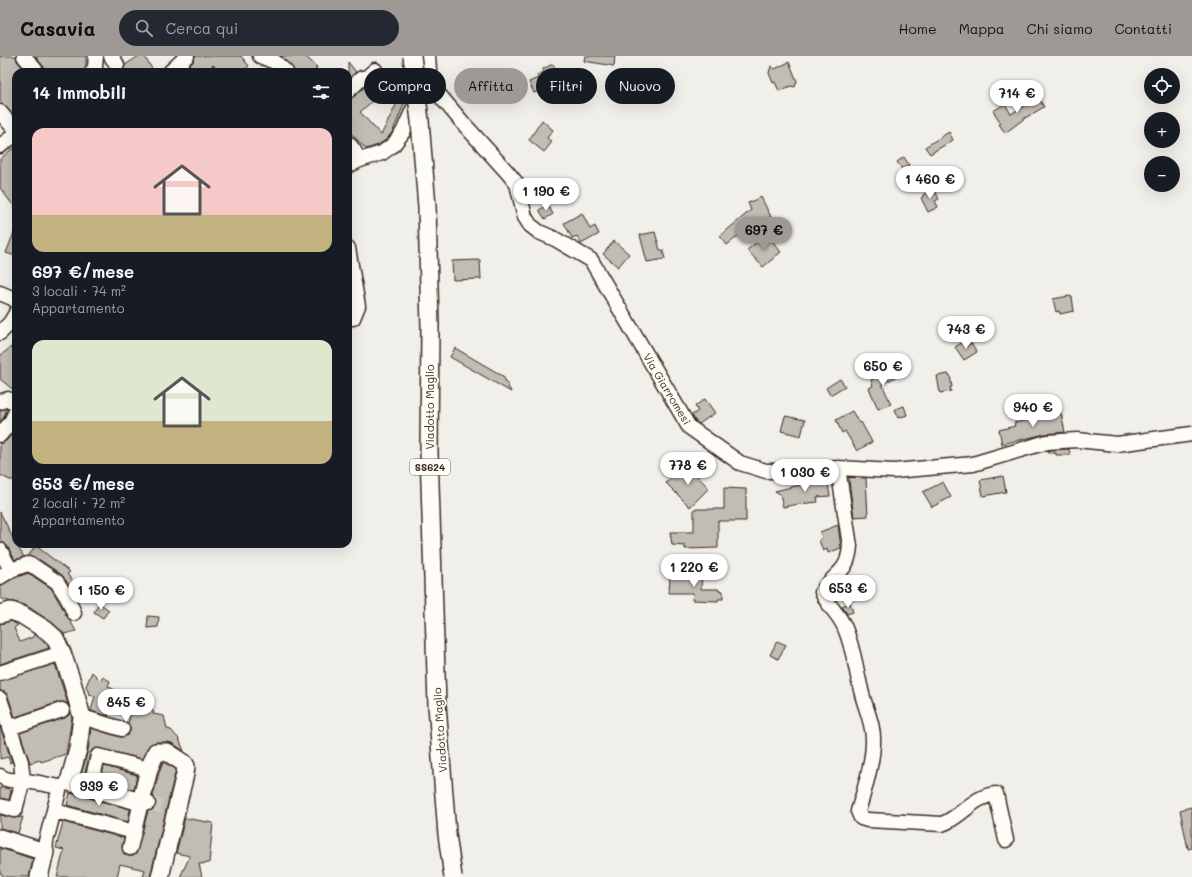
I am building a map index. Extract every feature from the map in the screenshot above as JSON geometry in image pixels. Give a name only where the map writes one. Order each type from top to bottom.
[{"type":"main road","name":"Viadotto Maglio","points":[[412,56],[420,121],[427,207],[430,327],[430,452],[437,705],[447,834],[454,877]]},
{"type":"main road","points":[[0,613],[11,611],[22,615],[46,630],[55,638],[62,653],[82,717],[78,749],[65,784],[90,788],[145,802],[149,769],[156,752],[167,752],[183,761],[186,766],[185,774],[173,810],[160,877]]},
{"type":"main road","points":[[8,841],[45,852],[39,877]]},
{"type":"street","points":[[24,56],[34,68]]},
{"type":"street","points":[[94,68],[96,63],[96,56]]},
{"type":"street","points":[[174,68],[187,56]]},
{"type":"street","points":[[260,56],[275,62],[282,68]]},
{"type":"street","points":[[428,56],[429,68]]},
{"type":"street","points":[[352,87],[362,78],[364,78]]},
{"type":"street","name":"Via Giarromesi","points":[[446,103],[517,184],[525,217],[530,224],[539,232],[555,239],[591,260],[689,427],[740,463],[766,471],[803,471],[838,468],[894,471],[973,464],[1047,442],[1077,440],[1117,444],[1192,434]]},
{"type":"street","points":[[352,148],[354,163],[382,153],[394,144],[403,132],[416,104]]},
{"type":"street","points":[[0,112],[12,128]]},
{"type":"street","points":[[0,146],[12,136]]},
{"type":"street","points":[[352,271],[358,306],[356,314],[352,318]]},
{"type":"street","points":[[0,293],[12,298]]},
{"type":"street","points":[[0,333],[12,320]]},
{"type":"street","points":[[0,402],[8,399],[12,400]]},
{"type":"street","points":[[0,435],[12,420]]},
{"type":"street","points":[[838,468],[850,546],[849,558],[845,568],[827,584],[822,592],[825,601],[843,624],[853,649],[862,694],[872,724],[873,742],[871,760],[858,811],[861,818],[868,820],[942,824],[950,821],[982,797],[996,794],[1006,840]]},
{"type":"street","points":[[0,550],[6,573],[28,564],[35,567],[58,582],[74,613]]},
{"type":"street","points":[[0,674],[62,653]]},
{"type":"street","points":[[0,699],[21,762],[23,780],[15,810],[4,807]]},
{"type":"street","points":[[9,728],[62,710]]},
{"type":"street","points":[[82,717],[122,729]]},
{"type":"street","points":[[90,788],[98,756],[149,769]]},
{"type":"street","points":[[0,776],[6,780],[13,781],[23,780],[65,784],[46,840],[45,852]]},
{"type":"street","points":[[130,848],[145,802]]},
{"type":"street","points":[[55,811],[134,832]]},
{"type":"building","points":[[0,56],[16,56],[17,61],[23,68],[12,68],[12,114],[0,101]]},
{"type":"building","points":[[35,56],[86,56],[85,68],[44,67]]},
{"type":"building","points":[[139,56],[144,56],[152,68],[124,68],[125,65]]},
{"type":"building","points":[[195,56],[241,56],[249,66],[247,68],[216,68],[213,65],[210,68],[186,68],[193,62]]},
{"type":"building","points":[[281,56],[305,56],[317,67],[316,68],[292,68]]},
{"type":"building","points":[[585,56],[615,56],[614,66],[584,61]]},
{"type":"building","points":[[348,62],[356,72],[352,76],[352,68],[348,68]]},
{"type":"building","points":[[789,62],[797,81],[795,87],[791,86],[779,91],[775,82],[773,83],[769,73],[771,66],[775,69]]},
{"type":"building","points":[[553,64],[555,68],[545,68]]},
{"type":"building","points":[[536,79],[536,92],[534,93],[529,82]]},
{"type":"building","points":[[364,87],[364,104],[369,104],[360,112],[381,135],[396,104],[404,104],[393,131],[387,139],[378,145],[366,149],[352,134],[353,97]]},
{"type":"building","points":[[1038,97],[1044,107],[1025,118],[1005,133],[999,124],[1001,123],[993,111],[1005,104],[1011,114]]},
{"type":"building","points":[[542,120],[553,130],[547,138],[552,142],[544,152],[529,140]]},
{"type":"building","points":[[949,132],[953,140],[930,154],[925,147]]},
{"type":"building","points":[[12,149],[12,204],[0,188],[0,159]]},
{"type":"building","points":[[904,157],[909,165],[902,169],[897,162]]},
{"type":"building","points":[[934,189],[939,199],[935,201],[938,207],[928,212],[921,198],[923,195]]},
{"type":"building","points":[[761,197],[771,217],[758,223],[757,221],[727,245],[720,236],[751,210],[748,203]]},
{"type":"building","points":[[548,205],[553,214],[545,219],[539,210]]},
{"type":"building","points":[[582,213],[590,229],[595,226],[599,234],[581,244],[577,236],[572,238],[564,223]]},
{"type":"building","points":[[655,232],[660,250],[663,250],[665,259],[647,262],[640,235]]},
{"type":"building","points":[[767,234],[781,252],[763,267],[747,250]]},
{"type":"building","points":[[12,238],[12,255],[6,253]]},
{"type":"building","points":[[614,241],[629,254],[618,267],[603,254]]},
{"type":"building","points":[[480,260],[481,279],[453,280],[452,261]]},
{"type":"building","points":[[1069,296],[1072,297],[1074,311],[1060,314],[1059,311],[1056,312],[1053,299]]},
{"type":"building","points":[[963,342],[966,347],[971,343],[977,352],[964,360],[955,347]]},
{"type":"building","points":[[11,347],[12,348],[12,389],[0,379],[0,356]]},
{"type":"building","points":[[455,348],[503,376],[511,392],[450,357]]},
{"type":"building","points":[[898,366],[902,374],[882,384],[891,404],[878,409],[869,388],[873,386],[871,380]]},
{"type":"building","points":[[950,375],[952,387],[950,387],[951,391],[940,393],[937,376]]},
{"type":"building","points":[[840,379],[845,386],[830,395],[826,388]]},
{"type":"building","points":[[705,399],[715,413],[699,424],[695,421],[692,415],[698,411],[695,406]]},
{"type":"building","points":[[904,406],[907,415],[898,418],[895,409]]},
{"type":"building","points":[[7,408],[4,417],[0,422],[0,410]]},
{"type":"building","points":[[852,411],[859,423],[861,422],[872,442],[857,451],[845,431],[842,433],[836,420]]},
{"type":"building","points":[[1061,413],[1065,432],[1045,434],[1002,444],[999,430],[1015,426],[1014,423]]},
{"type":"building","points":[[785,416],[805,420],[801,436],[781,431]]},
{"type":"building","points":[[12,434],[12,480],[0,475],[0,443],[6,441]]},
{"type":"building","points":[[1069,449],[1070,455],[1056,455],[1056,453],[1048,453],[1049,450]]},
{"type":"building","points":[[685,464],[709,488],[690,507],[666,483]]},
{"type":"building","points":[[1003,476],[1006,492],[983,496],[980,480]]},
{"type":"building","points":[[849,477],[866,478],[868,516],[854,517]]},
{"type":"building","points":[[827,478],[830,496],[817,497],[818,502],[783,507],[780,494],[775,491],[808,483],[807,480]]},
{"type":"building","points":[[943,482],[951,497],[932,507],[923,492]]},
{"type":"building","points":[[724,488],[746,489],[746,521],[718,521],[718,548],[685,549],[685,546],[672,545],[670,532],[694,532],[694,509],[724,509]]},
{"type":"building","points":[[0,512],[12,536],[12,548],[18,548],[24,557],[15,560],[7,546],[0,542]]},
{"type":"building","points":[[838,525],[841,548],[828,553],[827,549],[823,551],[819,540],[822,538],[820,532]]},
{"type":"building","points":[[34,548],[39,548],[70,572],[67,574],[85,595],[78,601],[62,575],[40,560],[28,556]]},
{"type":"building","points":[[695,570],[702,570],[701,589],[718,589],[723,591],[723,599],[718,599],[718,601],[692,600],[693,593],[669,593],[670,576],[694,577]]},
{"type":"building","points":[[28,573],[51,588],[76,631],[64,634],[51,622],[27,606],[0,598],[0,585]]},
{"type":"building","points":[[844,580],[852,586],[846,595],[836,588]]},
{"type":"building","points":[[99,603],[109,610],[103,618],[94,612]]},
{"type":"building","points":[[850,603],[853,612],[847,614],[842,606]]},
{"type":"building","points":[[148,616],[159,617],[158,627],[147,628]]},
{"type":"building","points":[[11,621],[18,625],[14,628],[20,642],[33,637],[34,634],[47,644],[49,648],[0,664],[0,624]]},
{"type":"building","points":[[777,641],[786,645],[778,659],[770,655]]},
{"type":"building","points":[[55,664],[68,704],[59,702],[15,717],[8,696],[5,692],[0,691],[0,681]]},
{"type":"building","points":[[92,672],[101,681],[102,677],[110,681],[108,686],[124,696],[150,704],[152,708],[151,710],[154,712],[153,714],[164,716],[167,729],[171,730],[179,739],[184,751],[172,743],[156,742],[147,748],[142,759],[96,748],[92,750],[90,754],[84,776],[81,775],[88,750],[91,728],[120,737],[128,735],[130,731],[128,723],[130,715],[110,710],[108,716],[91,711],[95,696],[89,694],[86,686]]},
{"type":"building","points":[[70,712],[72,718],[66,754],[41,762],[40,760],[30,763],[20,733],[65,718]]},
{"type":"building","points":[[0,726],[12,762],[10,763],[8,757],[0,759]]},
{"type":"building","points":[[163,762],[176,769],[150,877],[143,877],[145,870],[120,864],[117,877],[57,877],[64,850],[56,848],[63,822],[124,838],[122,846],[124,854],[133,856],[136,854],[148,811],[154,809],[156,805],[156,799],[153,796]]},
{"type":"building","points":[[104,766],[137,775],[134,790],[101,780]]},
{"type":"building","points":[[0,787],[11,791],[9,800],[0,798]]},
{"type":"building","points":[[70,793],[130,809],[128,822],[67,805]]},
{"type":"building","points":[[1191,807],[1192,848],[1188,849],[1180,810]]},
{"type":"building","points":[[0,815],[13,818],[23,817],[18,833],[0,828]]},
{"type":"building","points":[[185,818],[213,823],[209,863],[199,864],[202,877],[180,877],[190,856],[176,853]]},
{"type":"building","points":[[0,848],[33,859],[29,877],[2,877],[3,875],[0,873]]},
{"type":"tunnel","points":[[148,803],[171,809]]}]
